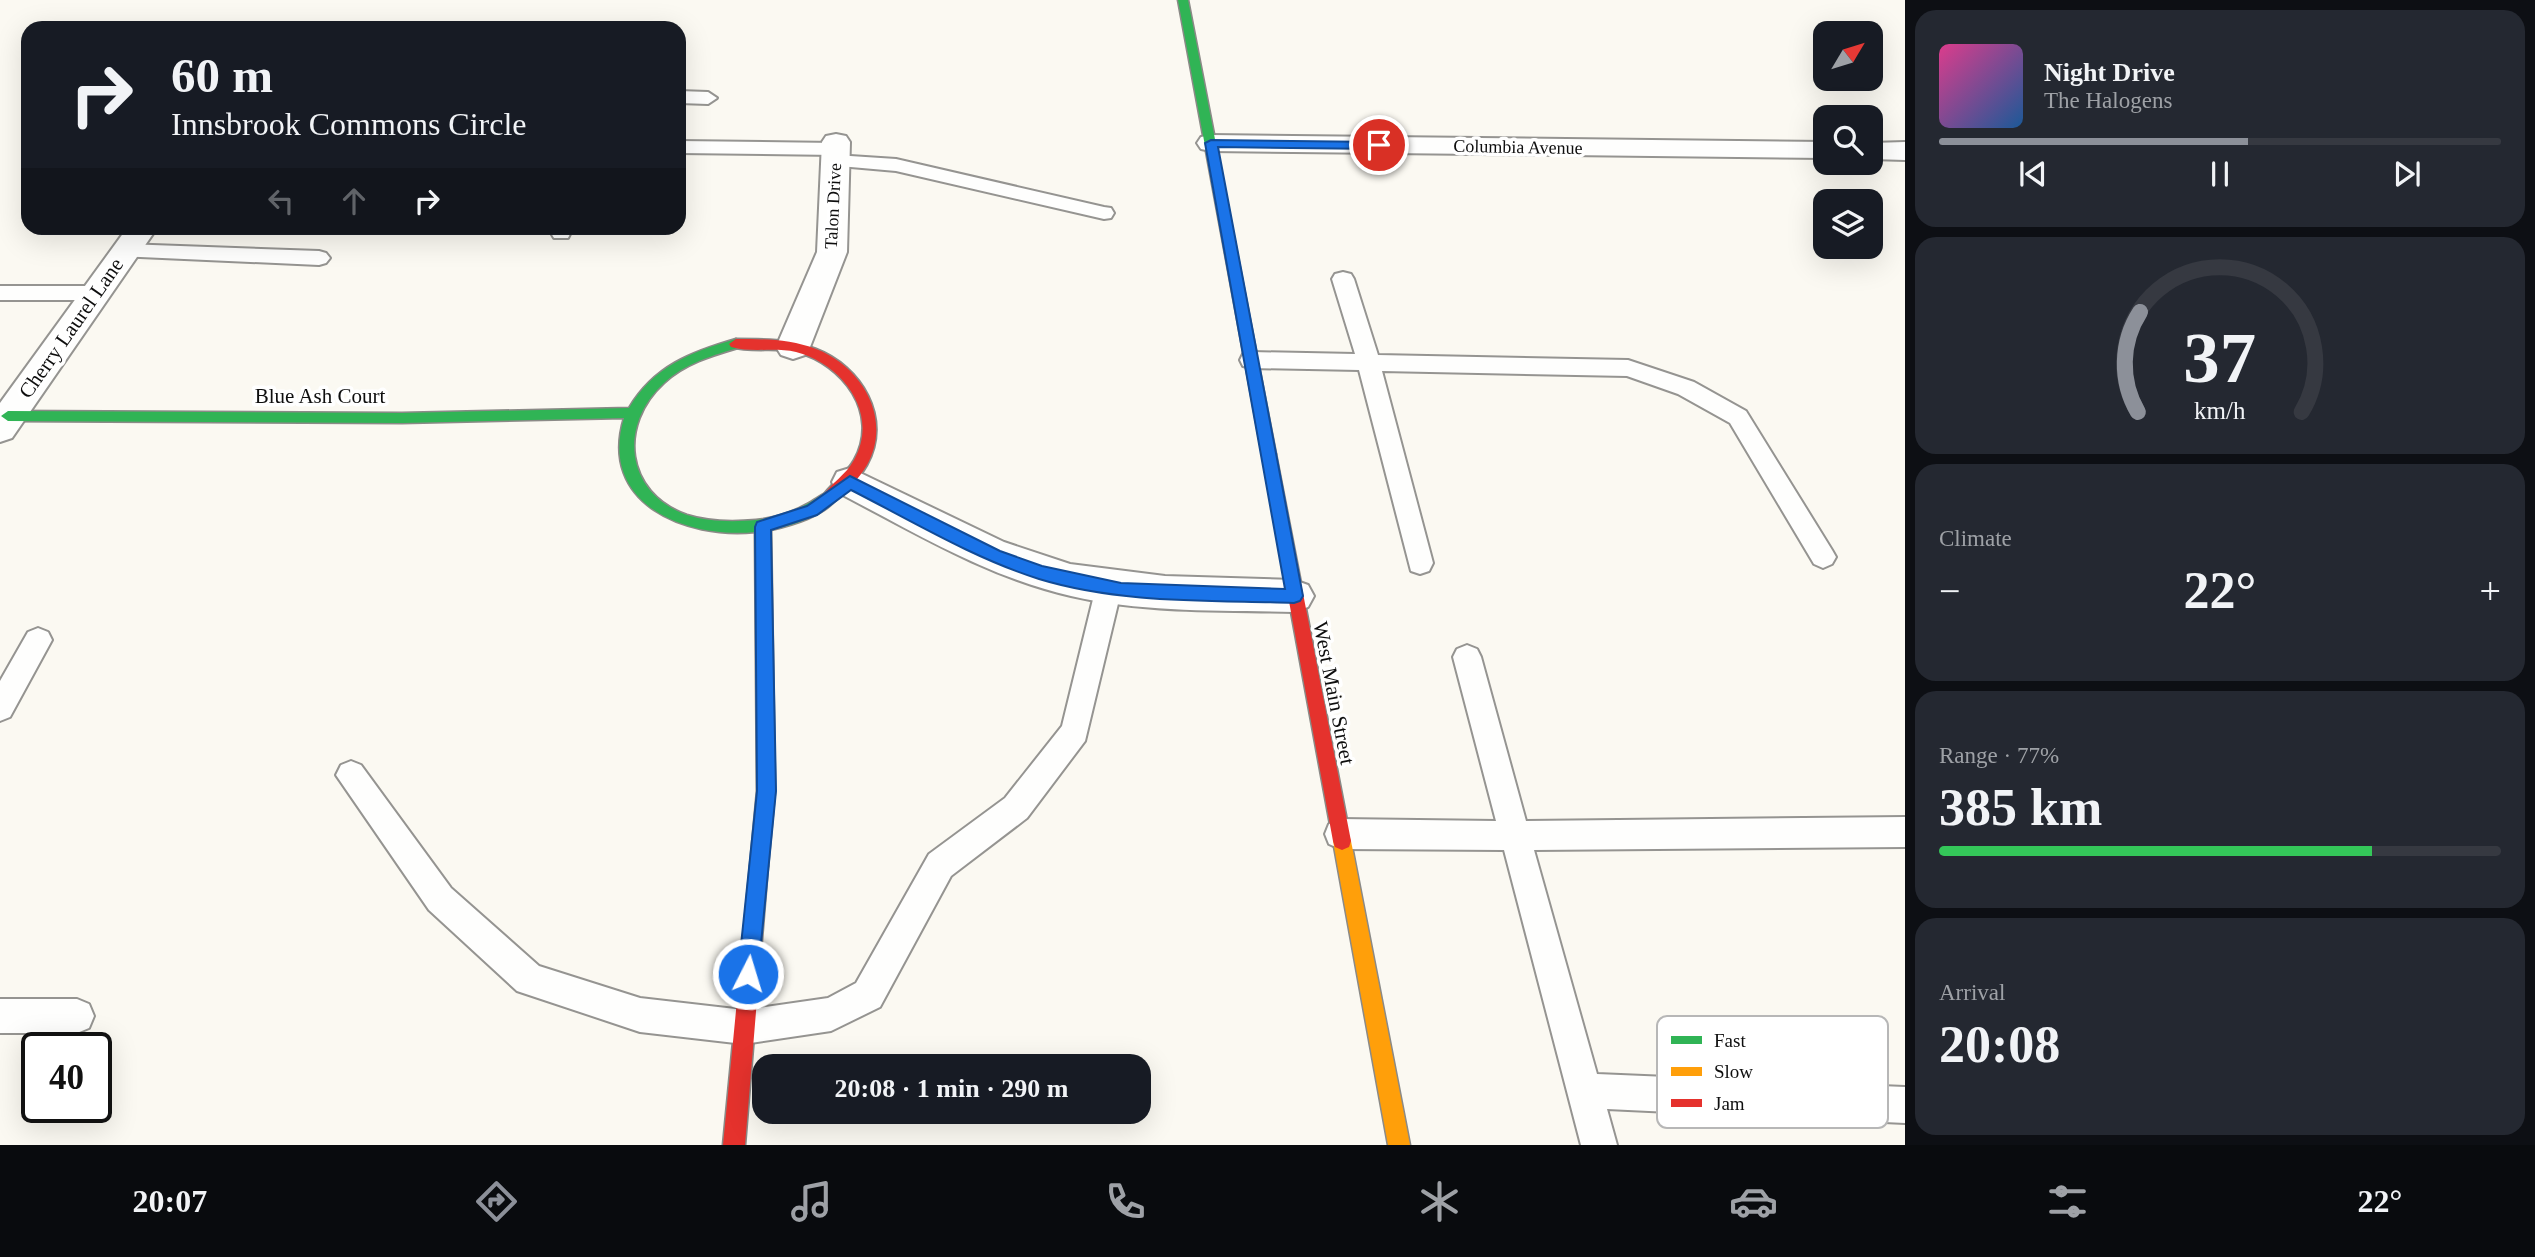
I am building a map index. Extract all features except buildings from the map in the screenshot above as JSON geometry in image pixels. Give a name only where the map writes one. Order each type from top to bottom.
[{"type":"street","name":"West Main Street","points":[[1183,0],[1399,1145]]},
{"type":"street","name":"Columbia Avenue","points":[[1211,143],[1813,150]]},
{"type":"street","name":"Talon Drive","points":[[793,347],[832,252],[836,151]]},
{"type":"street","points":[[1883,151],[1905,151]]},
{"type":"street","name":"Cherry Laurel Lane","points":[[4,423],[134,239]]},
{"type":"street","points":[[736,344],[782,344],[793,347],[824,356],[855,379],[872,411],[871,447],[850,482],[812,510],[763,527],[711,527],[666,512],[635,484],[623,449],[631,413],[655,380],[692,357],[736,344]]},
{"type":"street","name":"Blue Ash Court","points":[[4,423],[631,413]]},
{"type":"street","points":[[850,482],[995,556],[1041,573],[1121,590],[1294,596]]},
{"type":"street","points":[[734,1145],[766,791],[763,527]]},
{"type":"lane","points":[[686,97],[708,98]]},
{"type":"lane","points":[[686,147],[836,151],[1104,213]]},
{"type":"lane","points":[[134,239],[319,258]]},
{"type":"lane","points":[[1343,279],[1369,363],[1420,563]]},
{"type":"lane","points":[[0,293],[96,293]]},
{"type":"lane","points":[[1251,360],[1628,368],[1686,388],[1738,417],[1823,557]]},
{"type":"lane","points":[[351,775],[440,899],[529,979],[640,1014],[744,1027],[831,1014],[868,995],[940,865],[1016,808],[1075,732],[1109,587]]},
{"type":"lane","points":[[0,708],[38,640]]},
{"type":"lane","points":[[1467,657],[1599,1145]]},
{"type":"lane","points":[[1340,834],[1515,836],[1905,832]]},
{"type":"lane","points":[[0,1016],[77,1016]]},
{"type":"lane","points":[[1584,1091],[1657,1094]]},
{"type":"traffic: fast","points":[[1183,0],[1269,454]]},
{"type":"traffic: fast","points":[[736,344],[686,361],[659,379],[643,395],[627,432],[626,452],[630,470],[640,487],[654,503],[673,515],[709,526],[746,527],[780,522],[801,514],[830,497]]},
{"type":"traffic: fast","points":[[8,416],[402,418],[631,413]]},
{"type":"traffic: fast","points":[[759,866],[766,791],[763,527]]},
{"type":"traffic: slow","points":[[1342,841],[1399,1145]]},
{"type":"traffic: jam","points":[[736,344],[779,345],[810,351],[841,370],[856,386],[866,404],[870,423],[868,442],[861,462],[849,480],[830,497]]},
{"type":"traffic: jam","points":[[1269,454],[1342,841]]},
{"type":"traffic: jam","points":[[734,1145],[759,866]]},
{"type":"route","points":[[748,974],[766,791],[763,527],[812,510],[850,482],[995,556],[1041,573],[1121,590],[1294,596],[1211,143],[1379,145]]}]
